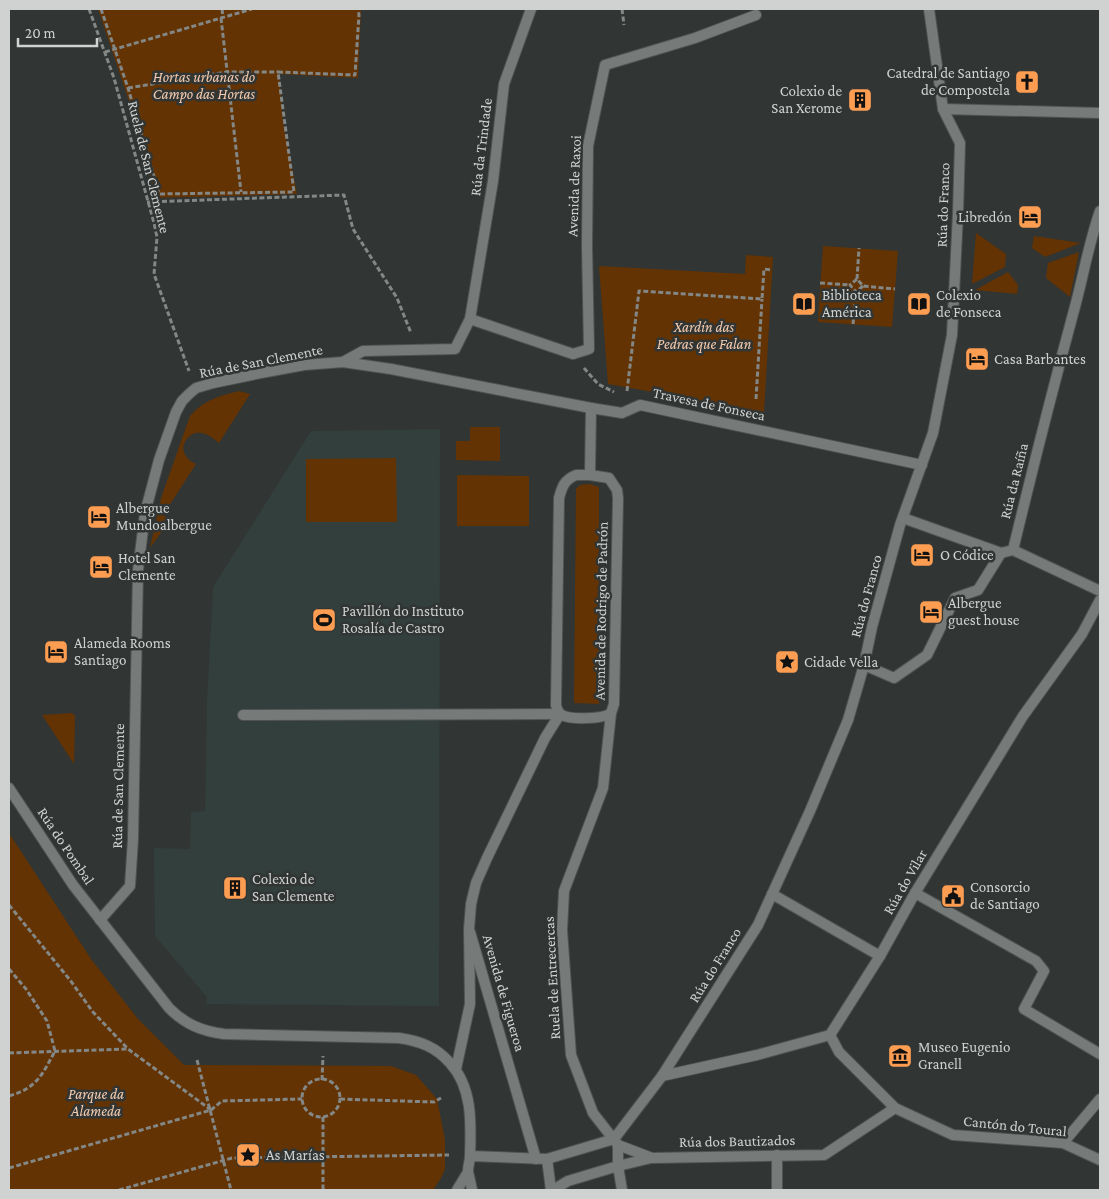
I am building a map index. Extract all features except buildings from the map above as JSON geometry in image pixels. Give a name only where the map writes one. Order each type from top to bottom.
[{"type":"street","name":"Rúa da Trindade","points":[[418,350],[455,349],[470,319],[493,181],[504,84],[532,9]]},
{"type":"street","name":"Rúa do Franco","points":[[616,1142],[662,1076],[758,925],[810,811],[848,720],[903,518],[933,433],[952,335],[960,143],[943,109],[929,9]]},
{"type":"street","name":"Avenida de Raxoi","points":[[572,354],[588,349],[588,146],[605,65],[695,38],[756,15]]},
{"type":"street","points":[[943,109],[1100,113]]},
{"type":"street","name":"Rúa da Raíña","points":[[1013,550],[1035,455],[1074,310],[1090,240],[1100,211]]},
{"type":"street","points":[[470,319],[572,354]]},
{"type":"street","points":[[343,362],[364,351],[418,350]]},
{"type":"street","name":"Travesa de Fonseca","points":[[343,362],[391,369],[622,413],[640,405],[922,465]]},
{"type":"street","name":"Rúa de San Clemente","points":[[100,920],[130,886],[133,829],[138,570],[145,513],[159,460],[176,412],[182,401],[196,388],[286,368],[343,362]]},
{"type":"street","points":[[470,929],[471,904],[480,875],[545,738],[560,714],[556,705],[559,498],[564,483],[569,478],[576,475],[590,475],[591,408]]},
{"type":"street","name":"Avenida de Rodrigo de Padrón","points":[[243,715],[560,714],[569,718],[604,717],[611,713],[614,704],[618,498],[617,490],[609,478],[590,475]]},
{"type":"street","points":[[903,518],[1001,553],[1013,550],[1100,591]]},
{"type":"street","points":[[864,665],[894,678],[927,655],[955,598],[978,590],[1001,553]]},
{"type":"street","name":"Rúa do Vilar","points":[[830,1035],[880,956],[1023,716],[1082,634],[1100,600]]},
{"type":"street","name":"Ruela de Entrecercas","points":[[611,713],[603,788],[564,890],[562,930],[571,1055],[594,1113],[616,1142]]},
{"type":"street","name":"Rúa do Pombal","points":[[9,788],[73,885],[100,920]]},
{"type":"street","points":[[916,893],[1036,961],[1044,971],[1024,1008],[1100,1054]]},
{"type":"street","points":[[772,894],[880,956]]},
{"type":"street","points":[[100,920],[169,1008],[182,1020],[200,1030],[224,1034],[399,1038],[424,1043],[442,1054],[456,1069],[463,1082],[469,1104],[470,1156],[468,1172],[472,1190]]},
{"type":"street","name":"Avenida de Figueroa","points":[[456,1069],[470,1004],[470,929]]},
{"type":"street","name":"Avenida de Figueroa","points":[[470,929],[536,1159]]},
{"type":"street","points":[[662,1076],[757,1055],[830,1035],[839,1052],[895,1108]]},
{"type":"street","points":[[1062,1143],[1100,1099]]},
{"type":"street","name":"Rúa dos Bautizados","points":[[618,1166],[652,1158],[824,1155],[895,1108]]},
{"type":"street","name":"Cantón do Toural","points":[[895,1108],[953,1135],[1062,1143],[1100,1160]]},
{"type":"street","points":[[470,1156],[546,1159],[616,1142],[622,1190]]},
{"type":"street","name":"Rúa dos Bautizados","points":[[616,1142],[652,1158]]},
{"type":"street","points":[[777,1155],[777,1190]]},
{"type":"street","points":[[546,1159],[552,1190],[568,1181],[618,1166]]},
{"type":"street","points":[[457,1190],[468,1172]]},
{"type":"path","name":"Ruela de San Clemente","points":[[89,9],[114,78],[157,237],[154,274],[196,388]]},
{"type":"path","points":[[101,9],[128,88],[159,194],[294,192],[278,72]]},
{"type":"path","points":[[222,9],[227,72],[241,192]]},
{"type":"path","points":[[105,52],[252,9]]},
{"type":"path","points":[[128,88],[227,72],[355,75],[358,9]]},
{"type":"path","points":[[622,9],[624,25]]},
{"type":"path","points":[[148,202],[344,194],[353,229],[397,298],[418,350]]},
{"type":"path","points":[[859,248],[857,279],[863,286],[895,289]]},
{"type":"path","points":[[756,399],[764,269],[772,270]]},
{"type":"path","points":[[820,283],[850,285],[857,279]]},
{"type":"path","points":[[850,285],[856,292]]},
{"type":"path","points":[[853,324],[856,292],[863,286]]},
{"type":"path","points":[[628,387],[639,291],[762,299]]},
{"type":"path","points":[[572,354],[598,384],[622,396]]},
{"type":"path","points":[[9,905],[70,980],[93,1012],[128,1049],[211,1110]]},
{"type":"path","points":[[9,969],[26,989],[47,1021],[55,1051],[41,1077],[24,1092],[9,1096]]},
{"type":"path","points":[[9,1053],[128,1049]]},
{"type":"path","points":[[322,1080],[323,1056]]},
{"type":"path","points":[[197,1060],[232,1190]]},
{"type":"path","points":[[319,1079],[331,1082],[336,1087],[340,1099],[336,1110],[323,1117],[314,1116],[309,1113],[305,1109],[302,1100],[307,1085],[319,1079]]},
{"type":"path","points":[[340,1099],[434,1102],[441,1098]]},
{"type":"path","points":[[9,1168],[211,1110],[222,1101],[302,1100]]},
{"type":"path","points":[[323,1117],[323,1190]]},
{"type":"path","points":[[119,1190],[232,1158],[449,1155]]},
{"type":"shaded area","points":[[440,429],[439,1006],[206,1004],[207,997],[155,936],[154,848],[190,849],[191,812],[205,811],[207,700],[213,587],[311,431]]},
{"type":"green space","name":"Hortas urbanas do Campo das Hortas","points":[[98,9],[361,9],[358,78],[279,74],[283,122],[297,194],[153,198],[139,131]]},
{"type":"green space","points":[[976,233],[1006,254],[1005,267],[972,284]]},
{"type":"green space","points":[[1034,236],[1081,243],[1045,257],[1032,248]]},
{"type":"green space","points":[[823,246],[898,251],[892,327],[818,322]]},
{"type":"green space","points":[[1079,252],[1070,297],[1046,278],[1048,263]]},
{"type":"green space","name":"Xardín das Pedras que Falan","points":[[746,255],[773,257],[764,412],[608,384],[599,266],[745,274]]},
{"type":"green space","points":[[1008,272],[1018,285],[1017,294],[975,290]]},
{"type":"green space","points":[[239,391],[250,394],[219,443],[202,433],[193,434],[186,440],[183,448],[184,452],[188,459],[196,464],[163,515],[170,520],[150,548],[161,498],[190,416],[212,399]]},
{"type":"green space","points":[[470,427],[500,427],[500,461],[456,460],[456,441],[470,441]]},
{"type":"green space","points":[[396,458],[397,522],[306,522],[306,459]]},
{"type":"green space","points":[[457,475],[529,476],[529,526],[457,526]]},
{"type":"green space","points":[[590,484],[599,487],[599,704],[574,703],[576,489],[580,485]]},
{"type":"green space","points":[[72,713],[75,716],[74,764],[42,715]]},
{"type":"green space","name":"Parque da Alameda","points":[[9,833],[91,959],[138,1019],[184,1065],[391,1066],[416,1075],[437,1099],[445,1140],[445,1169],[433,1190],[9,1190]]},
{"type":"place","name":"Catedral de Santiago de Compostela","points":[[1027,82]]},
{"type":"place","name":"Colexio de San Xerome","points":[[860,100]]},
{"type":"place","name":"Libredón","points":[[1030,217]]},
{"type":"place","name":"Biblioteca América","points":[[804,304]]},
{"type":"place","name":"Colexio de Fonseca","points":[[919,304]]},
{"type":"place","name":"Casa Barbantes","points":[[977,359]]},
{"type":"place","name":"Albergue Mundoalbergue","points":[[99,517]]},
{"type":"place","name":"O Códice","points":[[922,555]]},
{"type":"place","name":"Hotel San Clemente","points":[[101,567]]},
{"type":"place","name":"Albergue guest house","points":[[931,612]]},
{"type":"place","name":"Pavillón do Instituto Rosalía de Castro","points":[[324,620]]},
{"type":"place","name":"Alameda Rooms Santiago","points":[[56,652]]},
{"type":"place","name":"Cidade Vella","points":[[787,662]]},
{"type":"place","name":"Colexio de San Clemente","points":[[235,888]]},
{"type":"place","name":"Consorcio de Santiago","points":[[953,896]]},
{"type":"place","name":"Museo Eugenio Granell","points":[[900,1056]]},
{"type":"place","name":"As Marías","points":[[248,1155]]}]
